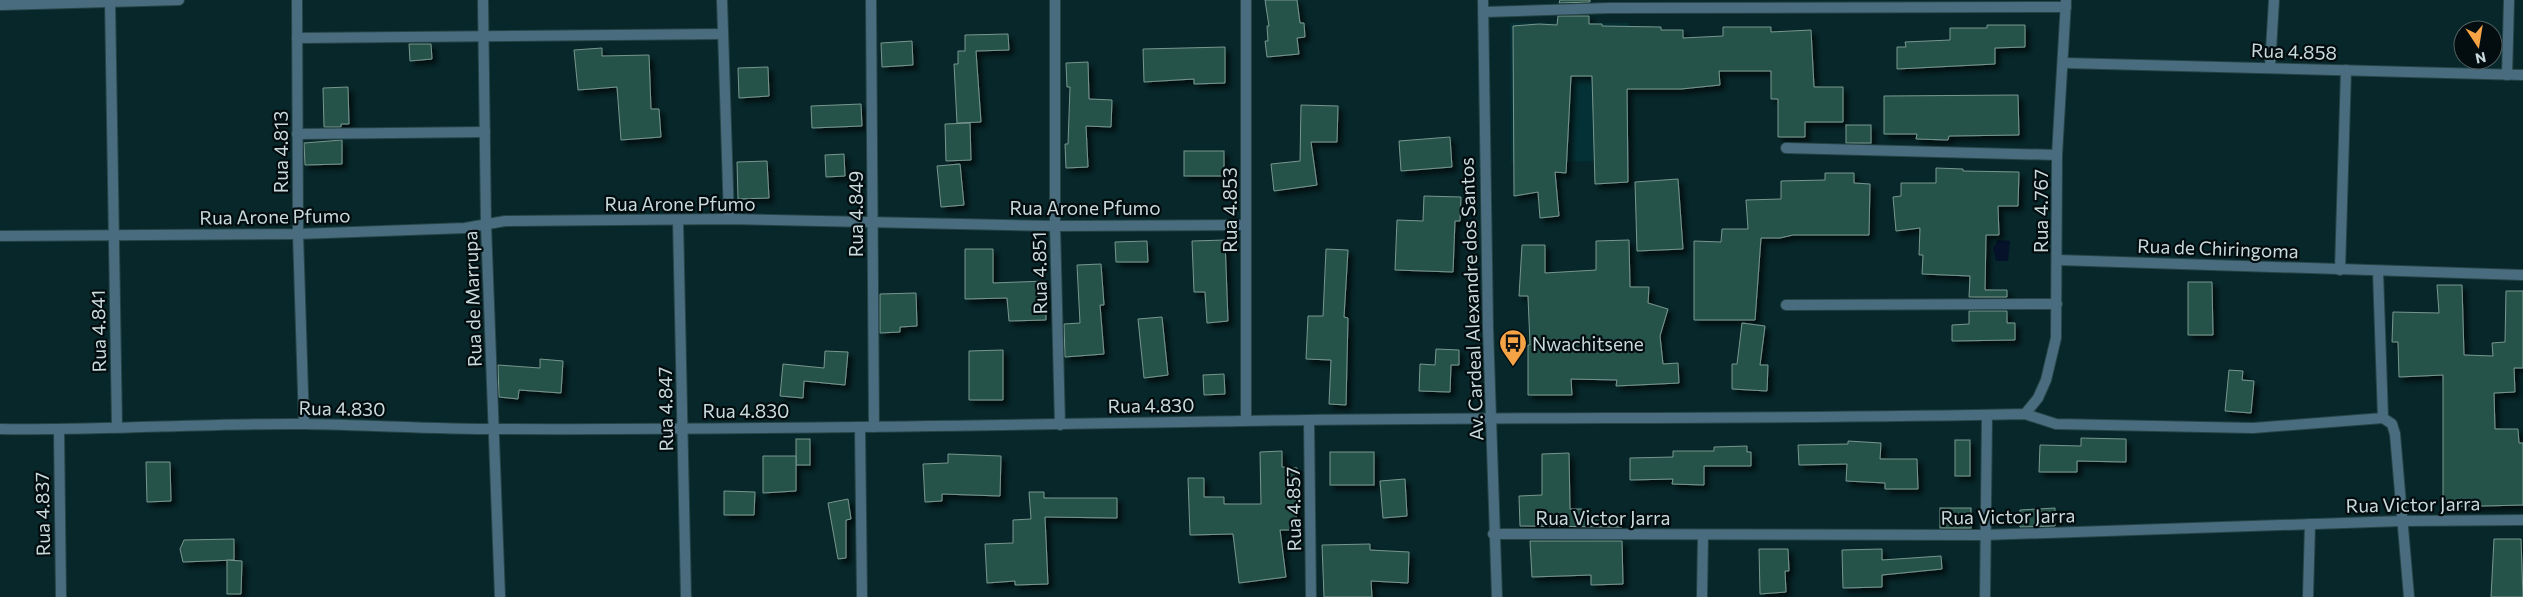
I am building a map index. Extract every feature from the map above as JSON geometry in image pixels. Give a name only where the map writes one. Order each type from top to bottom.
[{"type":"street","points":[[0,5],[179,0]]},
{"type":"street","name":"Rua 4.813","points":[[297,0],[298,234],[304,424]]},
{"type":"street","name":"Rua de Marrupa","points":[[483,0],[486,225],[500,597]]},
{"type":"street","points":[[722,0],[729,219]]},
{"type":"street","name":"Rua 4.849","points":[[871,0],[874,427]]},
{"type":"street","name":"Rua 4.851","points":[[1055,0],[1055,226],[1060,425]]},
{"type":"street","name":"Rua 4.853","points":[[1246,0],[1246,420]]},
{"type":"street","name":"Av. Cardeal Alexandre dos Santos","points":[[1483,0],[1488,328],[1493,417],[1493,534],[1497,597]]},
{"type":"street","points":[[2270,67],[2274,0]]},
{"type":"street","points":[[2507,75],[2509,0]]},
{"type":"street","name":"Rua 4.841","points":[[110,1],[117,427]]},
{"type":"street","points":[[1484,12],[1608,8],[2066,3]]},
{"type":"street","name":"Rua 4.767","points":[[2024,414],[2038,398],[2053,359],[2058,260],[2057,155],[2064,63],[2066,3]]},
{"type":"street","points":[[297,38],[722,34]]},
{"type":"street","name":"Rua 4.858","points":[[2064,63],[2523,75]]},
{"type":"street","points":[[2340,270],[2346,70]]},
{"type":"street","points":[[297,134],[484,132]]},
{"type":"street","points":[[1786,148],[2057,155]]},
{"type":"street","name":"Rua Arone Pfumo","points":[[0,236],[298,234],[465,228],[505,221],[729,219],[1055,226],[1246,225]]},
{"type":"street","name":"Rua 4.847","points":[[678,220],[684,428],[686,597]]},
{"type":"street","name":"Rua de Chiringoma","points":[[2058,260],[2378,272],[2523,275]]},
{"type":"street","points":[[2378,272],[2383,418],[2392,424],[2395,434],[2409,597]]},
{"type":"street","points":[[1786,305],[2057,304]]},
{"type":"street","name":"Rua 4.830","points":[[0,429],[59,431],[117,427],[304,424],[495,429],[874,427],[1493,417],[1728,418],[2024,414],[2056,424],[2253,428],[2383,418]]},
{"type":"street","points":[[1985,597],[1984,535],[1987,415]]},
{"type":"street","name":"Rua 4.857","points":[[1309,420],[1311,597]]},
{"type":"street","points":[[860,427],[862,597]]},
{"type":"street","name":"Rua 4.837","points":[[59,431],[61,597]]},
{"type":"street","name":"Rua Victor Jarra","points":[[1493,534],[1984,535],[2402,521],[2523,520]]},
{"type":"street","points":[[2308,597],[2310,524]]},
{"type":"street","points":[[1702,597],[1703,535]]},
{"type":"shaded area","points":[[1510,23],[1629,23],[1629,161],[1511,162]]},
{"type":"shaded area","points":[[1998,240],[2010,241],[2008,261],[1996,261],[1993,248]]},
{"type":"building","points":[[1265,0],[1297,0],[1300,23],[1304,23],[1305,37],[1297,38],[1299,54],[1267,57],[1265,41],[1268,41],[1267,26],[1269,26]]},
{"type":"building","points":[[1560,0],[1590,0],[1590,2],[1559,3]]},
{"type":"building","points":[[1558,16],[1589,16],[1589,24],[1602,24],[1602,26],[1661,27],[1661,30],[1683,30],[1683,38],[1723,36],[1723,27],[1771,27],[1771,32],[1811,30],[1814,87],[1843,87],[1843,122],[1805,122],[1805,137],[1778,137],[1778,99],[1771,99],[1771,71],[1719,71],[1720,85],[1681,89],[1627,89],[1628,182],[1595,184],[1592,76],[1571,76],[1566,173],[1555,172],[1559,216],[1540,218],[1538,192],[1514,196],[1513,26],[1557,25]]},
{"type":"building","points":[[1987,25],[2025,25],[2025,47],[1995,48],[1995,64],[1897,69],[1897,47],[1906,47],[1905,42],[1950,40],[1950,28],[1987,28]]},
{"type":"building","points":[[1008,34],[1009,50],[976,51],[981,122],[957,123],[954,64],[958,64],[958,51],[965,51],[965,35]]},
{"type":"building","points":[[912,41],[913,65],[882,67],[881,43]]},
{"type":"building","points":[[409,44],[431,44],[432,59],[410,61]]},
{"type":"building","points":[[1225,47],[1225,83],[1194,84],[1194,79],[1144,82],[1143,49]]},
{"type":"building","points":[[602,48],[602,56],[649,55],[651,109],[659,109],[661,137],[621,140],[617,87],[578,90],[574,50]]},
{"type":"building","points":[[1088,62],[1089,99],[1112,100],[1111,127],[1086,126],[1088,167],[1066,168],[1065,144],[1068,144],[1070,87],[1067,87],[1066,63]]},
{"type":"building","points":[[768,67],[769,96],[739,98],[738,68]]},
{"type":"building","points":[[348,87],[349,124],[341,124],[341,127],[324,127],[323,88]]},
{"type":"building","points":[[2018,95],[2019,135],[1949,136],[1948,140],[1916,139],[1917,134],[1884,134],[1884,96]]},
{"type":"building","points":[[861,104],[862,126],[812,128],[811,106]]},
{"type":"building","points":[[1301,105],[1338,106],[1337,142],[1311,142],[1317,185],[1274,191],[1271,164],[1300,161]]},
{"type":"building","points":[[970,123],[971,160],[946,161],[945,124]]},
{"type":"building","points":[[1846,125],[1871,125],[1871,143],[1846,143]]},
{"type":"building","points":[[1450,137],[1452,167],[1401,171],[1399,141]]},
{"type":"building","points":[[342,140],[342,164],[305,165],[304,143]]},
{"type":"building","points":[[1184,151],[1224,151],[1224,176],[1184,176]]},
{"type":"building","points":[[844,154],[845,176],[826,177],[825,155]]},
{"type":"building","points":[[767,161],[769,198],[738,199],[737,162]]},
{"type":"building","points":[[960,164],[964,205],[941,207],[937,166]]},
{"type":"building","points":[[1936,168],[1963,169],[1963,171],[2019,172],[2018,206],[1998,206],[1999,235],[1986,235],[1985,290],[2007,290],[2007,297],[1969,297],[1970,276],[1922,274],[1923,255],[1919,255],[1920,228],[1896,231],[1893,197],[1901,196],[1901,183],[1936,183]]},
{"type":"building","points":[[1825,173],[1854,173],[1854,183],[1870,184],[1869,235],[1793,235],[1780,238],[1761,238],[1755,320],[1694,320],[1694,241],[1721,242],[1722,229],[1748,229],[1746,200],[1781,199],[1781,181],[1825,180]]},
{"type":"building","points":[[1678,179],[1683,249],[1637,251],[1635,182]]},
{"type":"building","points":[[1424,196],[1461,197],[1460,221],[1455,221],[1453,272],[1395,270],[1397,220],[1423,221]]},
{"type":"building","points":[[1225,240],[1228,321],[1207,323],[1205,292],[1194,292],[1192,241]]},
{"type":"building","points":[[1629,240],[1630,287],[1649,287],[1648,303],[1668,309],[1660,336],[1663,364],[1678,363],[1679,383],[1616,386],[1617,380],[1571,379],[1572,395],[1528,395],[1528,345],[1530,345],[1528,296],[1519,296],[1522,245],[1545,245],[1545,273],[1596,270],[1596,241]]},
{"type":"building","points":[[1147,241],[1148,262],[1116,262],[1115,242]]},
{"type":"building","points":[[965,249],[993,249],[993,283],[1045,281],[1046,320],[1009,321],[1007,298],[965,299]]},
{"type":"building","points":[[1326,249],[1348,250],[1344,317],[1348,318],[1346,405],[1329,404],[1331,360],[1306,359],[1308,316],[1323,316]]},
{"type":"building","points":[[1101,264],[1104,305],[1100,305],[1104,354],[1065,357],[1064,324],[1080,323],[1077,265]]},
{"type":"building","points":[[2188,282],[2212,282],[2213,335],[2188,335]]},
{"type":"building","points":[[2437,285],[2462,285],[2464,355],[2493,356],[2492,343],[2505,342],[2506,291],[2523,291],[2523,368],[2514,368],[2515,392],[2494,393],[2495,429],[2518,429],[2519,443],[2523,443],[2523,505],[2443,507],[2443,375],[2399,377],[2398,342],[2392,342],[2393,312],[2439,313]]},
{"type":"building","points":[[916,293],[917,326],[900,327],[900,332],[880,333],[880,294]]},
{"type":"building","points":[[1969,311],[2007,311],[2007,323],[2015,323],[2015,340],[1952,341],[1952,325],[1969,324]]},
{"type":"building","points":[[1162,317],[1168,375],[1144,378],[1138,319]]},
{"type":"building","points":[[1742,323],[1765,326],[1760,365],[1768,365],[1767,391],[1732,389],[1732,364],[1737,364]]},
{"type":"building","points":[[1436,349],[1459,350],[1459,365],[1451,365],[1450,392],[1419,391],[1420,364],[1435,365]]},
{"type":"building","points":[[1003,350],[1003,400],[969,400],[969,351]]},
{"type":"building","points":[[825,351],[848,352],[845,385],[804,381],[803,398],[780,396],[783,364],[824,368]]},
{"type":"building","points":[[540,359],[563,361],[561,393],[519,390],[518,399],[499,397],[498,365],[540,368]]},
{"type":"building","points":[[2229,370],[2243,371],[2242,380],[2254,381],[2251,413],[2225,411]]},
{"type":"building","points":[[1224,374],[1225,394],[1204,395],[1203,375]]},
{"type":"building","points":[[2081,438],[2126,439],[2126,462],[2077,461],[2077,472],[2039,472],[2040,445],[2081,446]]},
{"type":"building","points":[[796,439],[810,439],[810,465],[796,465]]},
{"type":"building","points":[[1955,440],[1970,440],[1970,476],[1955,476]]},
{"type":"building","points":[[1848,441],[1881,443],[1880,459],[1917,459],[1918,489],[1885,489],[1885,483],[1846,481],[1847,464],[1799,465],[1798,445],[1848,444]]},
{"type":"building","points":[[1747,446],[1747,452],[1751,452],[1751,466],[1704,466],[1704,485],[1672,484],[1673,479],[1630,480],[1630,458],[1673,457],[1673,451],[1714,451],[1714,447]]},
{"type":"building","points":[[1282,451],[1282,467],[1297,468],[1296,530],[1280,530],[1286,577],[1239,583],[1233,534],[1190,535],[1188,478],[1204,478],[1204,497],[1224,497],[1224,504],[1261,504],[1260,452]]},
{"type":"building","points":[[1330,452],[1374,452],[1374,485],[1330,485]]},
{"type":"building","points":[[1569,453],[1570,509],[1582,509],[1582,515],[1617,515],[1617,517],[1622,517],[1622,527],[1520,526],[1519,496],[1542,495],[1542,454]]},
{"type":"building","points":[[948,454],[1001,456],[1000,496],[942,494],[942,501],[925,502],[923,464],[948,463]]},
{"type":"building","points":[[763,456],[796,456],[796,491],[763,493]]},
{"type":"building","points":[[146,462],[170,462],[171,501],[147,502]]},
{"type":"building","points":[[1405,479],[1407,516],[1383,518],[1380,481]]},
{"type":"building","points":[[724,491],[755,492],[754,515],[724,515]]},
{"type":"building","points":[[1029,492],[1044,492],[1044,498],[1117,498],[1117,518],[1045,517],[1048,584],[1015,585],[1015,581],[987,583],[985,544],[1013,543],[1013,520],[1031,519]]},
{"type":"building","points":[[848,499],[851,519],[846,520],[846,558],[838,559],[828,503]]},
{"type":"building","points":[[1940,508],[1971,508],[1971,528],[1940,528]]},
{"type":"building","points":[[2055,508],[2055,526],[2020,527],[2020,510]]},
{"type":"building","points":[[234,539],[234,560],[183,562],[180,549],[184,540]]},
{"type":"building","points":[[2494,539],[2521,539],[2523,597],[2491,597]]},
{"type":"building","points":[[1530,541],[1622,541],[1623,584],[1591,585],[1591,575],[1532,577]]},
{"type":"building","points":[[1370,544],[1370,550],[1409,552],[1408,583],[1371,581],[1372,597],[1324,597],[1322,545]]},
{"type":"building","points":[[1759,549],[1788,549],[1789,571],[1785,571],[1786,592],[1760,594]]},
{"type":"building","points":[[1882,549],[1882,560],[1941,556],[1942,569],[1882,575],[1882,587],[1843,588],[1842,550]]},
{"type":"building","points":[[227,560],[242,561],[241,594],[227,594]]},
{"type":"place","name":"Nwachitsene","points":[[1513,367]]}]
